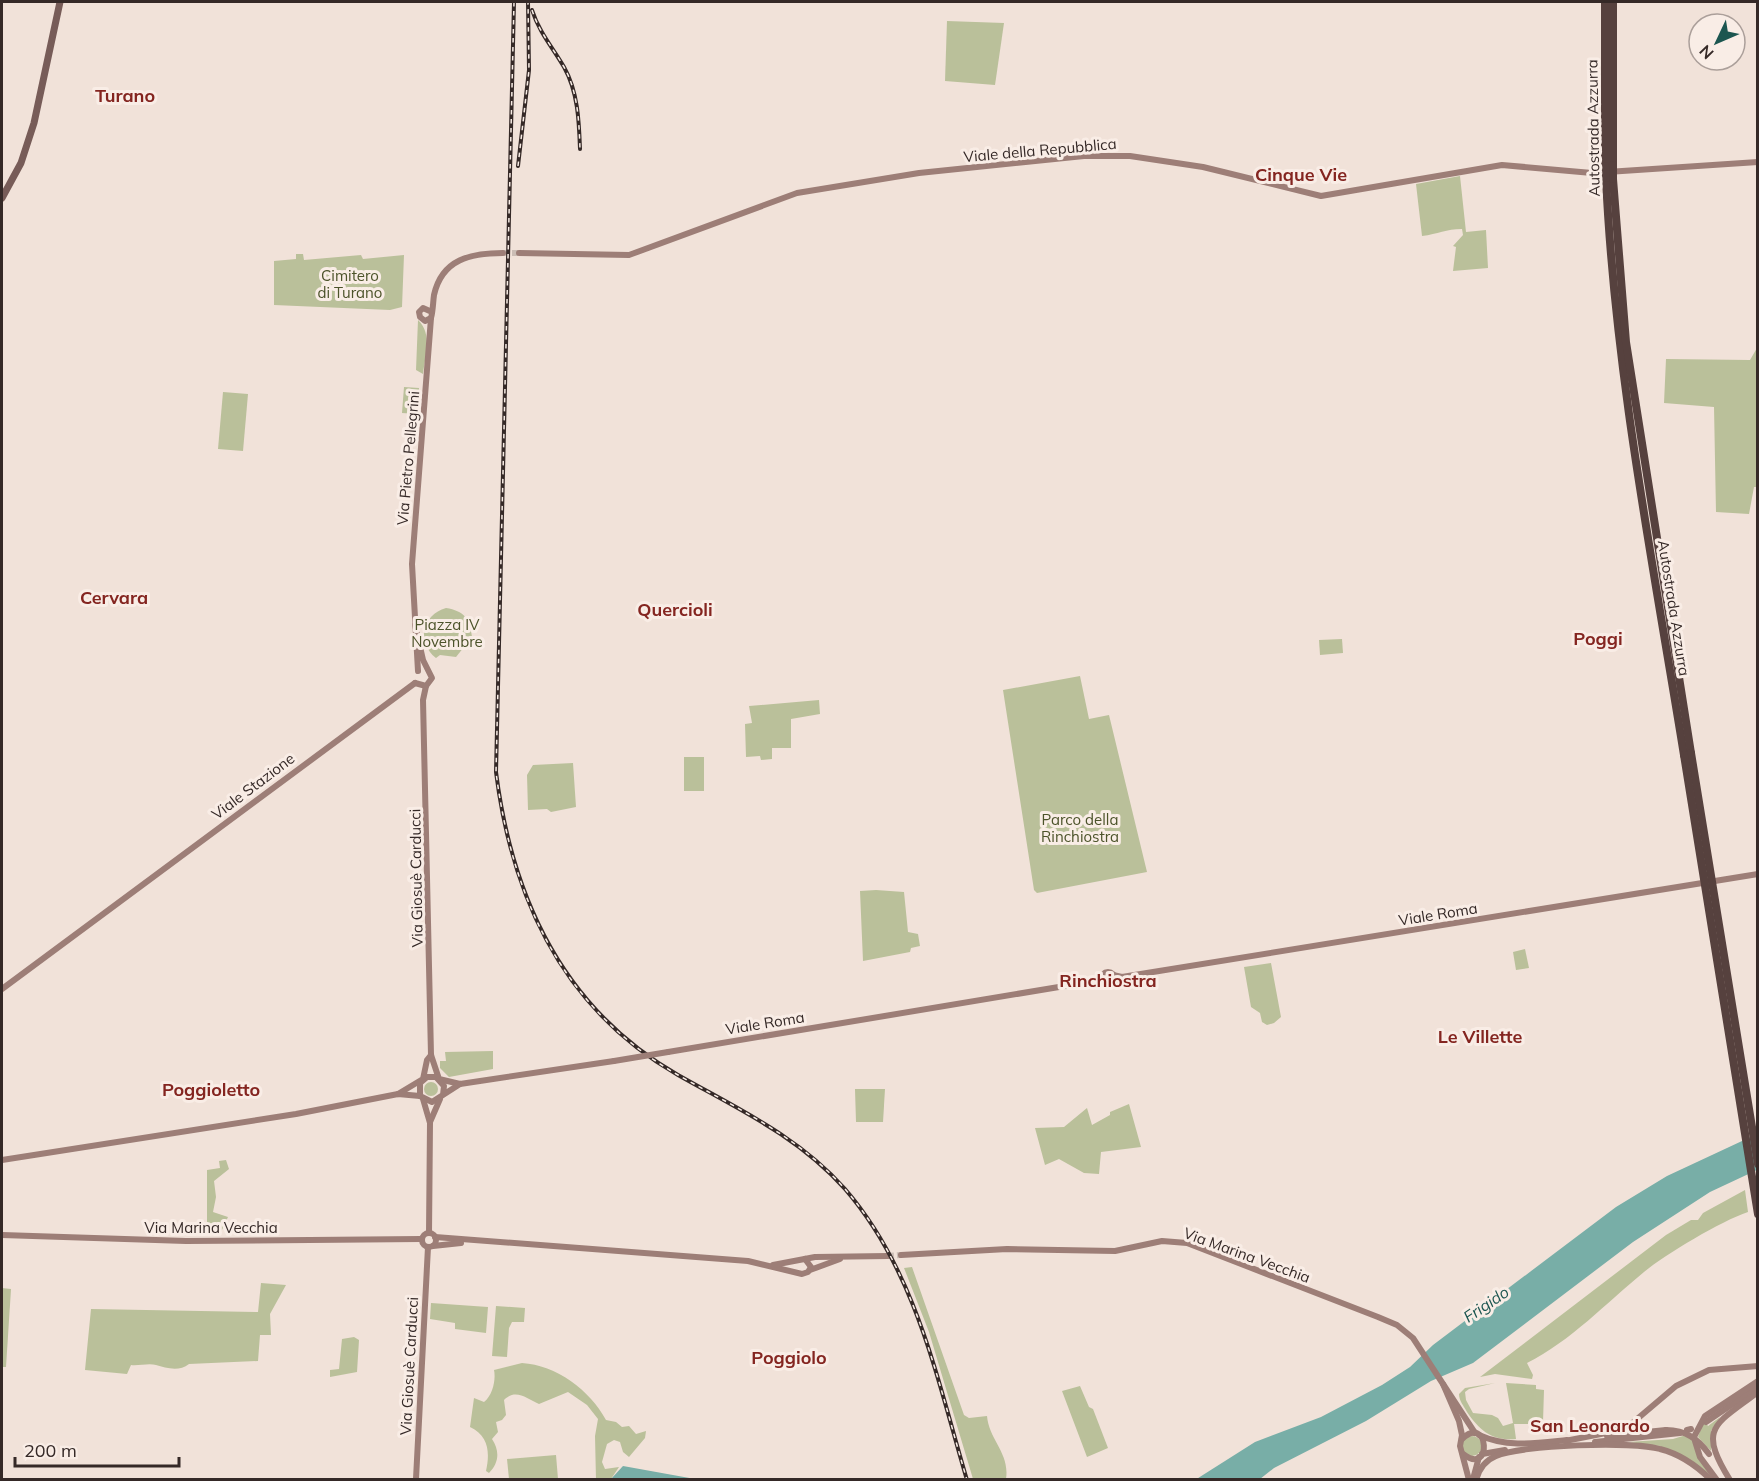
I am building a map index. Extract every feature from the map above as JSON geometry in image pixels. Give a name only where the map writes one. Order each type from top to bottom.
[{"type":"highway","name":"Autostrada Azzurra","points":[[1605,2],[1610,260],[1618,343],[1758,1164]]},
{"type":"highway","name":"Autostrada Azzurra","points":[[1609,165],[1613,2]]},
{"type":"highway","name":"Autostrada Azzurra","points":[[1687,754],[1758,1214]]},
{"type":"main road","points":[[2,198],[25,152],[60,2]]},
{"type":"main road","name":"Viale della Repubblica","points":[[519,253],[629,255],[797,194],[919,173],[1084,156],[1130,156],[1203,167],[1321,196],[1502,165],[1592,173],[1758,162]]},
{"type":"main road","points":[[430,317],[439,280],[452,263],[475,254],[503,253]]},
{"type":"main road","points":[[430,317],[419,315],[434,297]]},
{"type":"main road","points":[[426,307],[430,317]]},
{"type":"main road","name":"Via Pietro Pellegrini","points":[[415,624],[412,585],[413,544],[430,317]]},
{"type":"main road","points":[[415,624],[426,669],[432,678],[426,686],[416,682],[414,676],[418,671],[426,669]]},
{"type":"main road","points":[[415,624],[418,671]]},
{"type":"main road","name":"Viale Stazione","points":[[2,989],[416,682]]},
{"type":"main road","name":"Via Giosuè Carducci","points":[[426,686],[423,700],[430,1055],[440,1079]]},
{"type":"main road","name":"Viale Roma","points":[[1102,980],[1106,973],[1122,977],[1758,874]]},
{"type":"main road","points":[[1113,975],[1114,982]]},
{"type":"main road","name":"Viale Roma","points":[[440,1079],[460,1084],[614,1061],[1095,981],[1102,980],[1109,986],[1122,977]]},
{"type":"main road","name":"Via Giosuè Carducci","points":[[423,1079],[430,1055]]},
{"type":"main road","points":[[398,1094],[431,1076],[440,1079],[444,1086],[430,1123]]},
{"type":"main road","points":[[423,1079],[419,1087],[430,1123],[432,1235]]},
{"type":"main road","points":[[2,1160],[296,1114],[398,1094],[422,1097],[432,1102],[460,1084]]},
{"type":"main road","name":"Via Marina Vecchia","points":[[2,1235],[186,1240],[422,1239]]},
{"type":"main road","points":[[563,1248],[432,1235],[422,1239],[424,1245],[431,1247],[460,1243],[748,1261],[800,1273],[844,1257]]},
{"type":"main road","name":"Via Giosuè Carducci","points":[[417,1477],[432,1235]]},
{"type":"main road","name":"Via Marina Vecchia","points":[[901,1255],[1007,1249],[1115,1251],[1150,1242],[1175,1241],[1234,1260],[1406,1330],[1477,1434]]},
{"type":"main road","points":[[772,1266],[802,1260],[888,1256]]},
{"type":"main road","points":[[802,1260],[810,1263],[810,1270]]},
{"type":"main road","points":[[800,1273],[796,1267],[802,1260]]},
{"type":"main road","points":[[1565,1440],[1611,1432],[1630,1425],[1677,1386],[1709,1370],[1758,1366]]},
{"type":"main road","points":[[1473,1479],[1488,1461],[1506,1453],[1690,1434],[1705,1416],[1758,1381]]},
{"type":"main road","name":"Via Marina Vecchia","points":[[1443,1384],[1459,1421],[1462,1439]]},
{"type":"main road","points":[[1706,1422],[1758,1387]]},
{"type":"main road","points":[[1728,1479],[1714,1454],[1712,1441],[1714,1428],[1722,1418],[1758,1392]]},
{"type":"main road","points":[[1473,1479],[1460,1446],[1462,1439],[1468,1434],[1477,1434],[1494,1442],[1512,1444],[1666,1430],[1687,1433],[1700,1443],[1728,1479]]},
{"type":"main road","points":[[1473,1479],[1485,1445],[1477,1434]]},
{"type":"main road","points":[[1690,1434],[1700,1457],[1717,1479]]},
{"type":"main road","name":"Via Giosuè Carducci","points":[[411,1441],[418,1451]]},
{"type":"main road","points":[[1556,1447],[1624,1444],[1661,1449],[1685,1460],[1711,1479]]},
{"type":"main road","points":[[1462,1454],[1471,1459],[1501,1450],[1545,1448]]},
{"type":"green space","points":[[947,21],[1004,23],[995,85],[945,81]]},
{"type":"green space","points":[[1460,176],[1466,232],[1486,230],[1488,268],[1453,271],[1456,247],[1453,246],[1463,235],[1462,229],[1422,236],[1416,184]]},
{"type":"green space","name":"Cimitero di Turano","points":[[296,254],[303,254],[304,260],[361,255],[363,259],[404,255],[402,307],[390,310],[274,305],[274,261],[296,259]]},
{"type":"green space","points":[[418,320],[423,326],[427,339],[423,374],[416,370]]},
{"type":"green space","points":[[1757,348],[1757,487],[1754,487],[1749,514],[1716,512],[1714,407],[1664,403],[1666,359],[1750,360]]},
{"type":"green space","points":[[404,387],[419,388],[417,414],[402,413]]},
{"type":"green space","points":[[223,392],[248,394],[243,451],[218,449]]},
{"type":"green space","name":"Piazza IV Novembre","points":[[446,608],[465,616],[470,625],[472,637],[456,657],[440,655],[436,658],[426,644],[424,630],[431,617]]},
{"type":"green space","points":[[1342,639],[1343,653],[1320,655],[1319,640]]},
{"type":"green space","name":"Parco della Rinchiostra","points":[[1080,676],[1089,719],[1109,715],[1147,872],[1037,893],[1034,890],[1003,690]]},
{"type":"green space","points":[[819,700],[820,714],[791,719],[791,748],[772,748],[772,759],[761,760],[760,756],[746,757],[745,724],[752,723],[749,706]]},
{"type":"green space","points":[[684,757],[704,757],[704,791],[684,791]]},
{"type":"green space","points":[[573,763],[576,807],[551,812],[547,809],[528,810],[527,775],[533,765]]},
{"type":"green space","points":[[860,891],[904,892],[908,932],[918,934],[920,946],[911,948],[910,952],[863,961]]},
{"type":"green space","points":[[1525,949],[1529,968],[1516,970],[1513,952]]},
{"type":"green space","points":[[1271,963],[1281,1017],[1267,1025],[1262,1022],[1260,1013],[1251,1007],[1244,967]]},
{"type":"green space","points":[[493,1051],[493,1069],[449,1077],[440,1068],[440,1061],[446,1061],[445,1052]]},
{"type":"green space","points":[[431,1082],[436,1084],[438,1089],[436,1094],[431,1096],[426,1094],[424,1089],[426,1084]]},
{"type":"green space","points":[[855,1089],[885,1089],[883,1122],[856,1122]]},
{"type":"green space","points":[[1129,1104],[1141,1147],[1101,1152],[1099,1174],[1084,1173],[1059,1159],[1045,1165],[1035,1128],[1064,1127],[1087,1108],[1092,1125],[1110,1115],[1110,1112]]},
{"type":"green space","points":[[226,1160],[229,1169],[214,1181],[216,1197],[213,1212],[228,1217],[220,1234],[207,1235],[207,1170],[220,1168],[219,1161]]},
{"type":"green space","points":[[1745,1190],[1748,1212],[1694,1239],[1644,1272],[1573,1333],[1527,1363],[1533,1375],[1532,1379],[1495,1374],[1480,1377],[1666,1235],[1691,1220],[1698,1220],[1703,1213]]},
{"type":"green space","points":[[912,1267],[964,1415],[969,1418],[987,1416],[991,1432],[1005,1462],[1006,1479],[973,1479],[929,1332],[904,1268]]},
{"type":"green space","points":[[261,1283],[286,1285],[270,1314],[271,1335],[260,1335],[258,1361],[189,1364],[177,1369],[153,1364],[131,1365],[127,1374],[85,1370],[91,1309],[258,1312]]},
{"type":"green space","points":[[2,1288],[11,1289],[6,1367],[2,1367]]},
{"type":"green space","points":[[431,1303],[488,1307],[486,1333],[455,1329],[455,1323],[430,1319]]},
{"type":"green space","points":[[496,1306],[525,1308],[524,1322],[512,1322],[509,1328],[507,1357],[492,1356]]},
{"type":"green space","points":[[354,1337],[359,1340],[357,1372],[330,1377],[330,1370],[339,1369],[342,1339]]},
{"type":"green space","points":[[522,1363],[547,1369],[571,1381],[591,1399],[606,1420],[616,1422],[622,1427],[629,1426],[636,1434],[646,1431],[645,1438],[629,1457],[623,1452],[620,1442],[614,1440],[607,1444],[602,1462],[605,1469],[619,1467],[611,1479],[596,1480],[595,1436],[598,1419],[587,1405],[568,1392],[539,1404],[517,1395],[504,1400],[506,1415],[502,1420],[496,1422],[498,1432],[492,1439],[497,1452],[496,1461],[489,1473],[486,1471],[487,1446],[481,1435],[470,1427],[474,1398],[484,1402],[490,1395],[495,1378],[494,1370]]},
{"type":"green space","points":[[1495,1383],[1465,1392],[1466,1400],[1473,1413],[1492,1415],[1498,1418],[1503,1426],[1513,1423],[1506,1383],[1536,1385],[1536,1389],[1544,1390],[1543,1422],[1514,1424],[1516,1439],[1493,1436],[1477,1425],[1467,1412],[1459,1394],[1465,1388]]},
{"type":"green space","points":[[1080,1386],[1089,1407],[1093,1409],[1108,1448],[1087,1457],[1062,1391]]},
{"type":"green space","points":[[1720,1417],[1711,1431],[1711,1451],[1698,1437],[1704,1420],[1708,1426]]},
{"type":"green space","points":[[1686,1435],[1692,1439],[1698,1458],[1713,1477],[1660,1446],[1628,1442],[1673,1439]]},
{"type":"green space","points":[[1472,1436],[1479,1439],[1482,1446],[1479,1453],[1472,1456],[1465,1453],[1462,1446],[1465,1439]]},
{"type":"green space","points":[[556,1455],[558,1479],[509,1479],[507,1459]]},
{"type":"water","points":[[1757,1134],[1757,1170],[1710,1192],[1633,1242],[1473,1363],[1431,1381],[1366,1421],[1274,1468],[1260,1479],[1195,1480],[1255,1442],[1321,1417],[1382,1385],[1410,1367],[1433,1345],[1616,1207],[1667,1176]]},
{"type":"water","points":[[623,1466],[695,1479],[611,1479]]},
{"type":"tunnel","points":[[503,253],[519,253]]},
{"type":"tunnel","points":[[888,1256],[901,1255]]},
{"type":"railway","points":[[514,2],[496,772],[515,864],[530,906],[550,946],[574,984],[603,1018],[638,1048],[678,1075],[745,1112],[808,1154],[845,1189],[869,1221],[890,1255],[907,1290],[934,1365],[967,1480]]},
{"type":"railway","points":[[518,166],[529,70],[528,2]]},
{"type":"railway","points":[[532,10],[542,33],[569,77],[575,97],[580,149]]},
{"type":"district","name":"Turano","points":[[125,95]]},
{"type":"district","name":"Cinque Vie","points":[[1301,174]]},
{"type":"district","name":"Cervara","points":[[114,597]]},
{"type":"district","name":"Quercioli","points":[[675,609]]},
{"type":"district","name":"Poggi","points":[[1598,638]]},
{"type":"district","name":"Rinchiostra","points":[[1108,980]]},
{"type":"district","name":"Le Villette","points":[[1480,1036]]},
{"type":"district","name":"Poggioletto","points":[[211,1089]]},
{"type":"district","name":"Poggiolo","points":[[789,1357]]},
{"type":"district","name":"San Leonardo","points":[[1590,1425]]},
{"type":"water label","name":"Frigido","points":[[1486,1304]]}]
